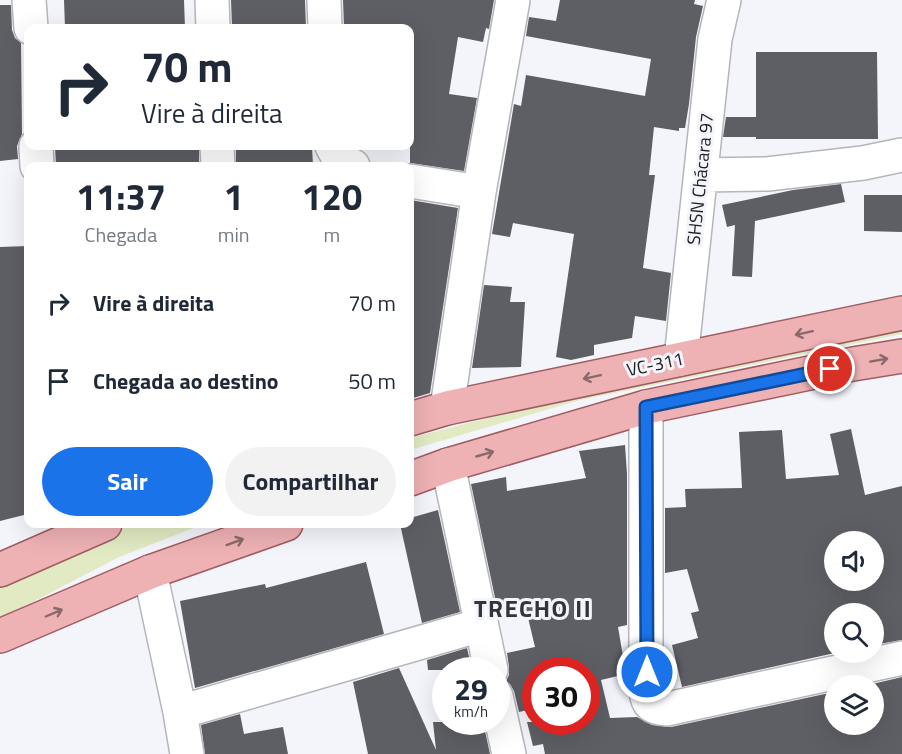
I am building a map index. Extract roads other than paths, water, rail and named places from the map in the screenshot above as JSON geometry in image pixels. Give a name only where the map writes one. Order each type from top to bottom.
[{"type":"main road","name":"VC-311","points":[[414,418],[447,408],[902,313]]},
{"type":"main road","points":[[414,477],[447,465],[646,407],[902,356]]},
{"type":"main road","points":[[0,570],[61,533],[85,528]]},
{"type":"main road","points":[[0,636],[150,572],[275,528]]},
{"type":"street","points":[[29,0],[31,24]]},
{"type":"street","points":[[212,0],[213,24]]},
{"type":"street","points":[[324,0],[325,24]]},
{"type":"street","points":[[447,408],[479,192],[513,0]]},
{"type":"street","name":"SHSN Chácara 97","points":[[681,359],[715,39],[724,0]]},
{"type":"street","points":[[334,150],[339,159],[345,162]]},
{"type":"street","points":[[701,175],[767,174],[863,163],[902,155]]},
{"type":"street","points":[[414,182],[479,192]]},
{"type":"street","points":[[646,407],[646,690],[650,705],[667,709],[902,657]]},
{"type":"street","points":[[447,465],[488,657]]},
{"type":"street","points":[[150,572],[187,754]]},
{"type":"street","points":[[180,712],[481,625]]},
{"type":"street","points":[[505,735],[509,754]]},
{"type":"district","name":"TRECHO II","points":[[533,608]]}]
